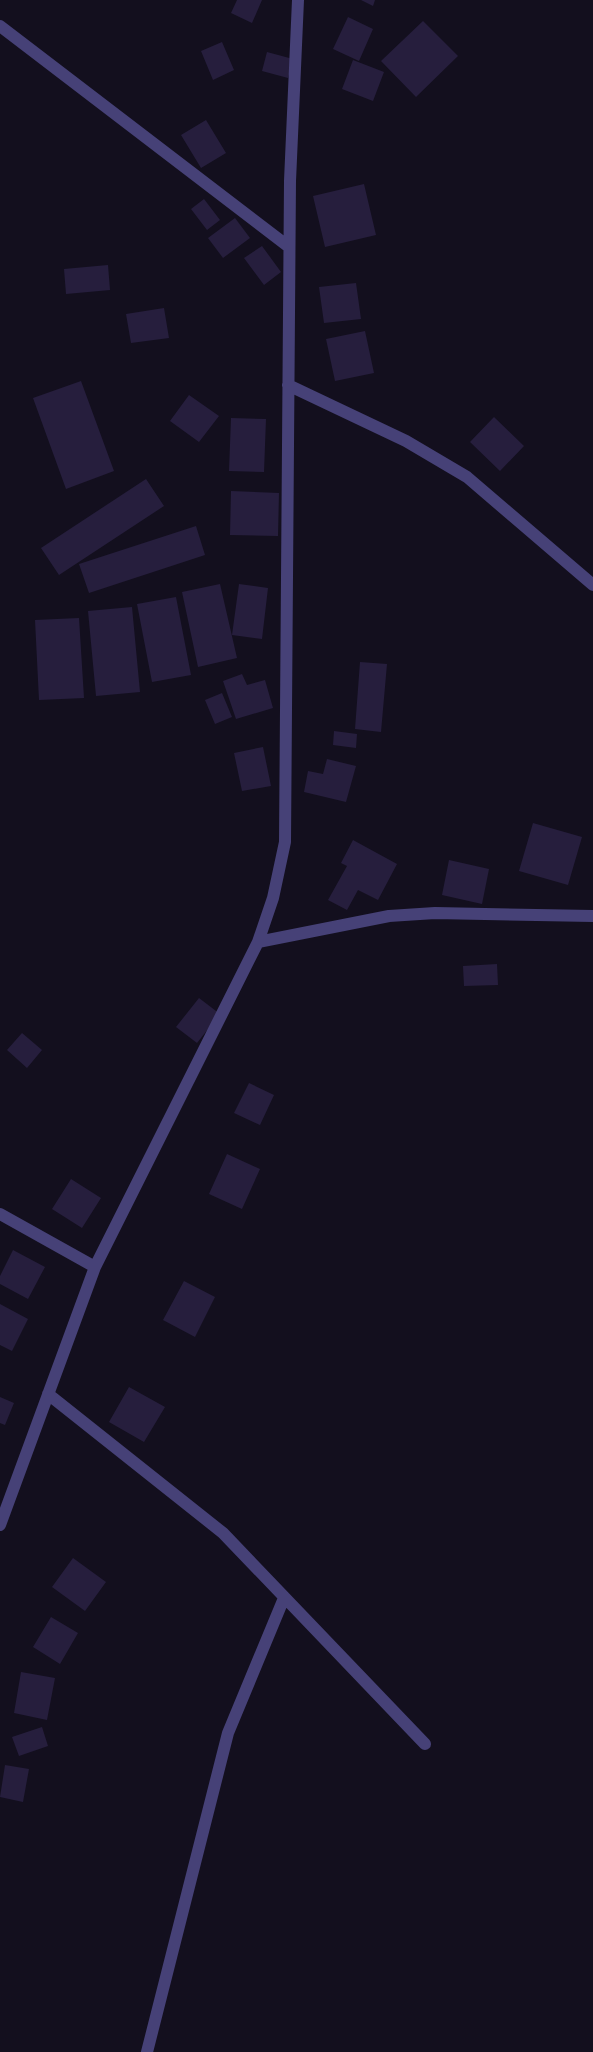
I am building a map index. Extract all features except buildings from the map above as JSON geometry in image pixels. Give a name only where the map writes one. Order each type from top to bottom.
[{"type":"street","points":[[0,1525],[95,1267],[258,942],[273,898],[285,842],[290,181],[298,0]]},
{"type":"street","points":[[0,26],[289,248]]},
{"type":"street","points":[[288,385],[406,441],[467,477],[593,585]]},
{"type":"street","points":[[258,942],[389,916],[435,913],[593,916]]},
{"type":"street","points":[[0,1214],[95,1267]]},
{"type":"street","points":[[48,1394],[223,1533],[424,1744]]},
{"type":"street","points":[[147,2052],[228,1733],[284,1598]]}]
